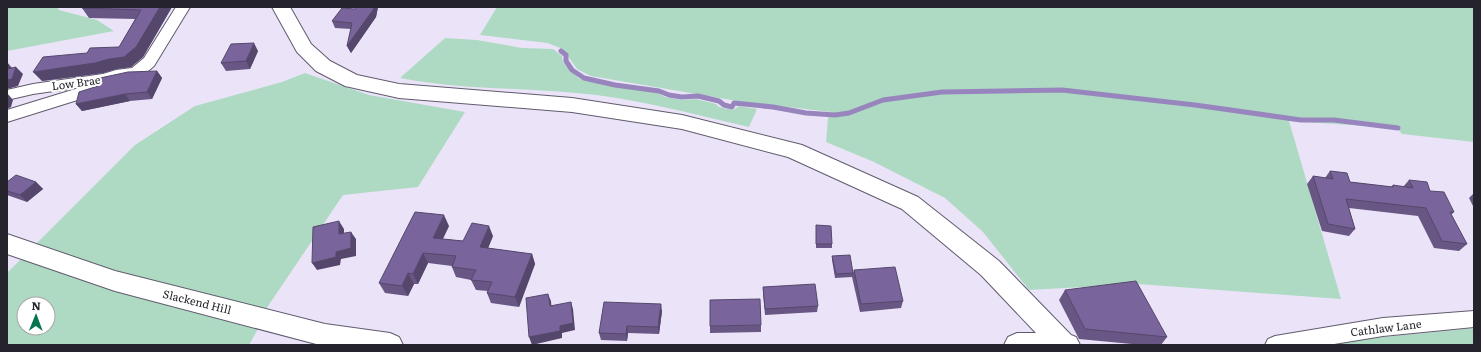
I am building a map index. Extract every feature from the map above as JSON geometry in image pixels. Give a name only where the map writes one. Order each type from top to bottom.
[{"type":"main road","points":[[281,7],[304,48],[323,66],[352,81],[400,90],[572,105],[682,122],[794,151],[910,203],[990,268],[1065,344]]},
{"type":"main road","name":"Slackend Hill","points":[[7,244],[115,281],[325,335],[390,345]]},
{"type":"main road","points":[[1017,345],[1065,344]]},
{"type":"street","points":[[7,116],[89,92],[136,73],[149,62],[184,7]]},
{"type":"street","name":"Low Brae","points":[[7,95],[33,89],[136,73]]},
{"type":"street","name":"Cathlaw Lane","points":[[1275,345],[1383,327],[1474,319]]},
{"type":"green space","points":[[7,7],[57,7],[59,10],[97,20],[114,31],[7,51]]},
{"type":"green space","points":[[497,7],[1474,7],[1474,142],[1402,134],[1397,128],[1289,121],[1341,299],[1138,284],[1029,290],[983,232],[945,198],[874,162],[826,142],[828,118],[831,112],[737,101],[591,76],[577,69],[563,49],[547,43],[480,35]]},
{"type":"green space","points":[[445,38],[477,40],[522,48],[553,49],[562,56],[563,62],[569,70],[580,79],[612,86],[658,93],[665,97],[683,100],[696,99],[733,110],[739,106],[757,109],[749,127],[663,107],[598,95],[444,85],[400,78]]},
{"type":"green space","points":[[305,73],[369,95],[465,112],[418,187],[343,195],[260,318],[259,327],[249,345],[7,345],[7,273],[135,145],[195,106],[282,82]]},
{"type":"green space","points":[[1474,328],[1474,345],[1326,345],[1355,340]]},
{"type":"building","points":[[160,7],[136,47],[124,57],[95,63],[33,72],[43,57],[87,53],[90,48],[119,47],[141,10],[82,8]]},
{"type":"building","points":[[356,7],[374,7],[347,46],[352,23],[332,21],[342,8],[355,9]]},
{"type":"building","points":[[254,43],[246,61],[221,63],[231,44]]},
{"type":"building","points":[[16,67],[12,79],[7,80],[7,69]]},
{"type":"building","points":[[157,71],[147,92],[125,94],[76,104],[79,92],[98,86],[102,82],[100,78],[128,72]]},
{"type":"building","points":[[1330,171],[1347,173],[1350,182],[1393,187],[1393,185],[1413,188],[1409,180],[1427,182],[1430,191],[1444,192],[1454,212],[1450,212],[1467,244],[1442,241],[1426,208],[1346,199],[1355,229],[1328,224],[1313,176],[1333,179]]},
{"type":"building","points":[[16,175],[36,182],[20,195],[7,191],[7,182]]},
{"type":"building","points":[[415,212],[444,215],[433,238],[463,241],[472,223],[489,226],[480,247],[532,254],[515,297],[487,293],[492,282],[471,280],[476,270],[452,267],[456,256],[423,253],[413,274],[408,273],[402,286],[379,283]]},
{"type":"building","points":[[339,221],[339,234],[351,232],[351,248],[336,252],[336,257],[312,263],[313,227]]},
{"type":"building","points":[[816,225],[831,226],[832,244],[816,244]]},
{"type":"building","points":[[850,255],[853,273],[836,274],[832,256]]},
{"type":"building","points":[[895,267],[903,301],[861,304],[854,270]]},
{"type":"building","points":[[1136,281],[1167,337],[1085,329],[1065,290]]},
{"type":"building","points":[[815,284],[818,306],[765,309],[763,287]]},
{"type":"building","points":[[548,294],[550,306],[571,302],[573,323],[560,326],[560,331],[529,337],[526,298]]},
{"type":"building","points":[[760,299],[761,325],[710,326],[710,300]]},
{"type":"building","points":[[604,302],[661,304],[658,327],[627,326],[626,334],[599,333]]},
{"type":"waterway","points":[[561,51],[566,55],[566,61],[572,70],[584,78],[615,85],[659,91],[669,95],[682,97],[698,96],[719,101],[724,105],[732,107],[734,103],[773,107],[806,113],[835,115],[849,113],[883,100],[942,92],[1062,90],[1195,105],[1301,120],[1334,120],[1398,128]]}]
